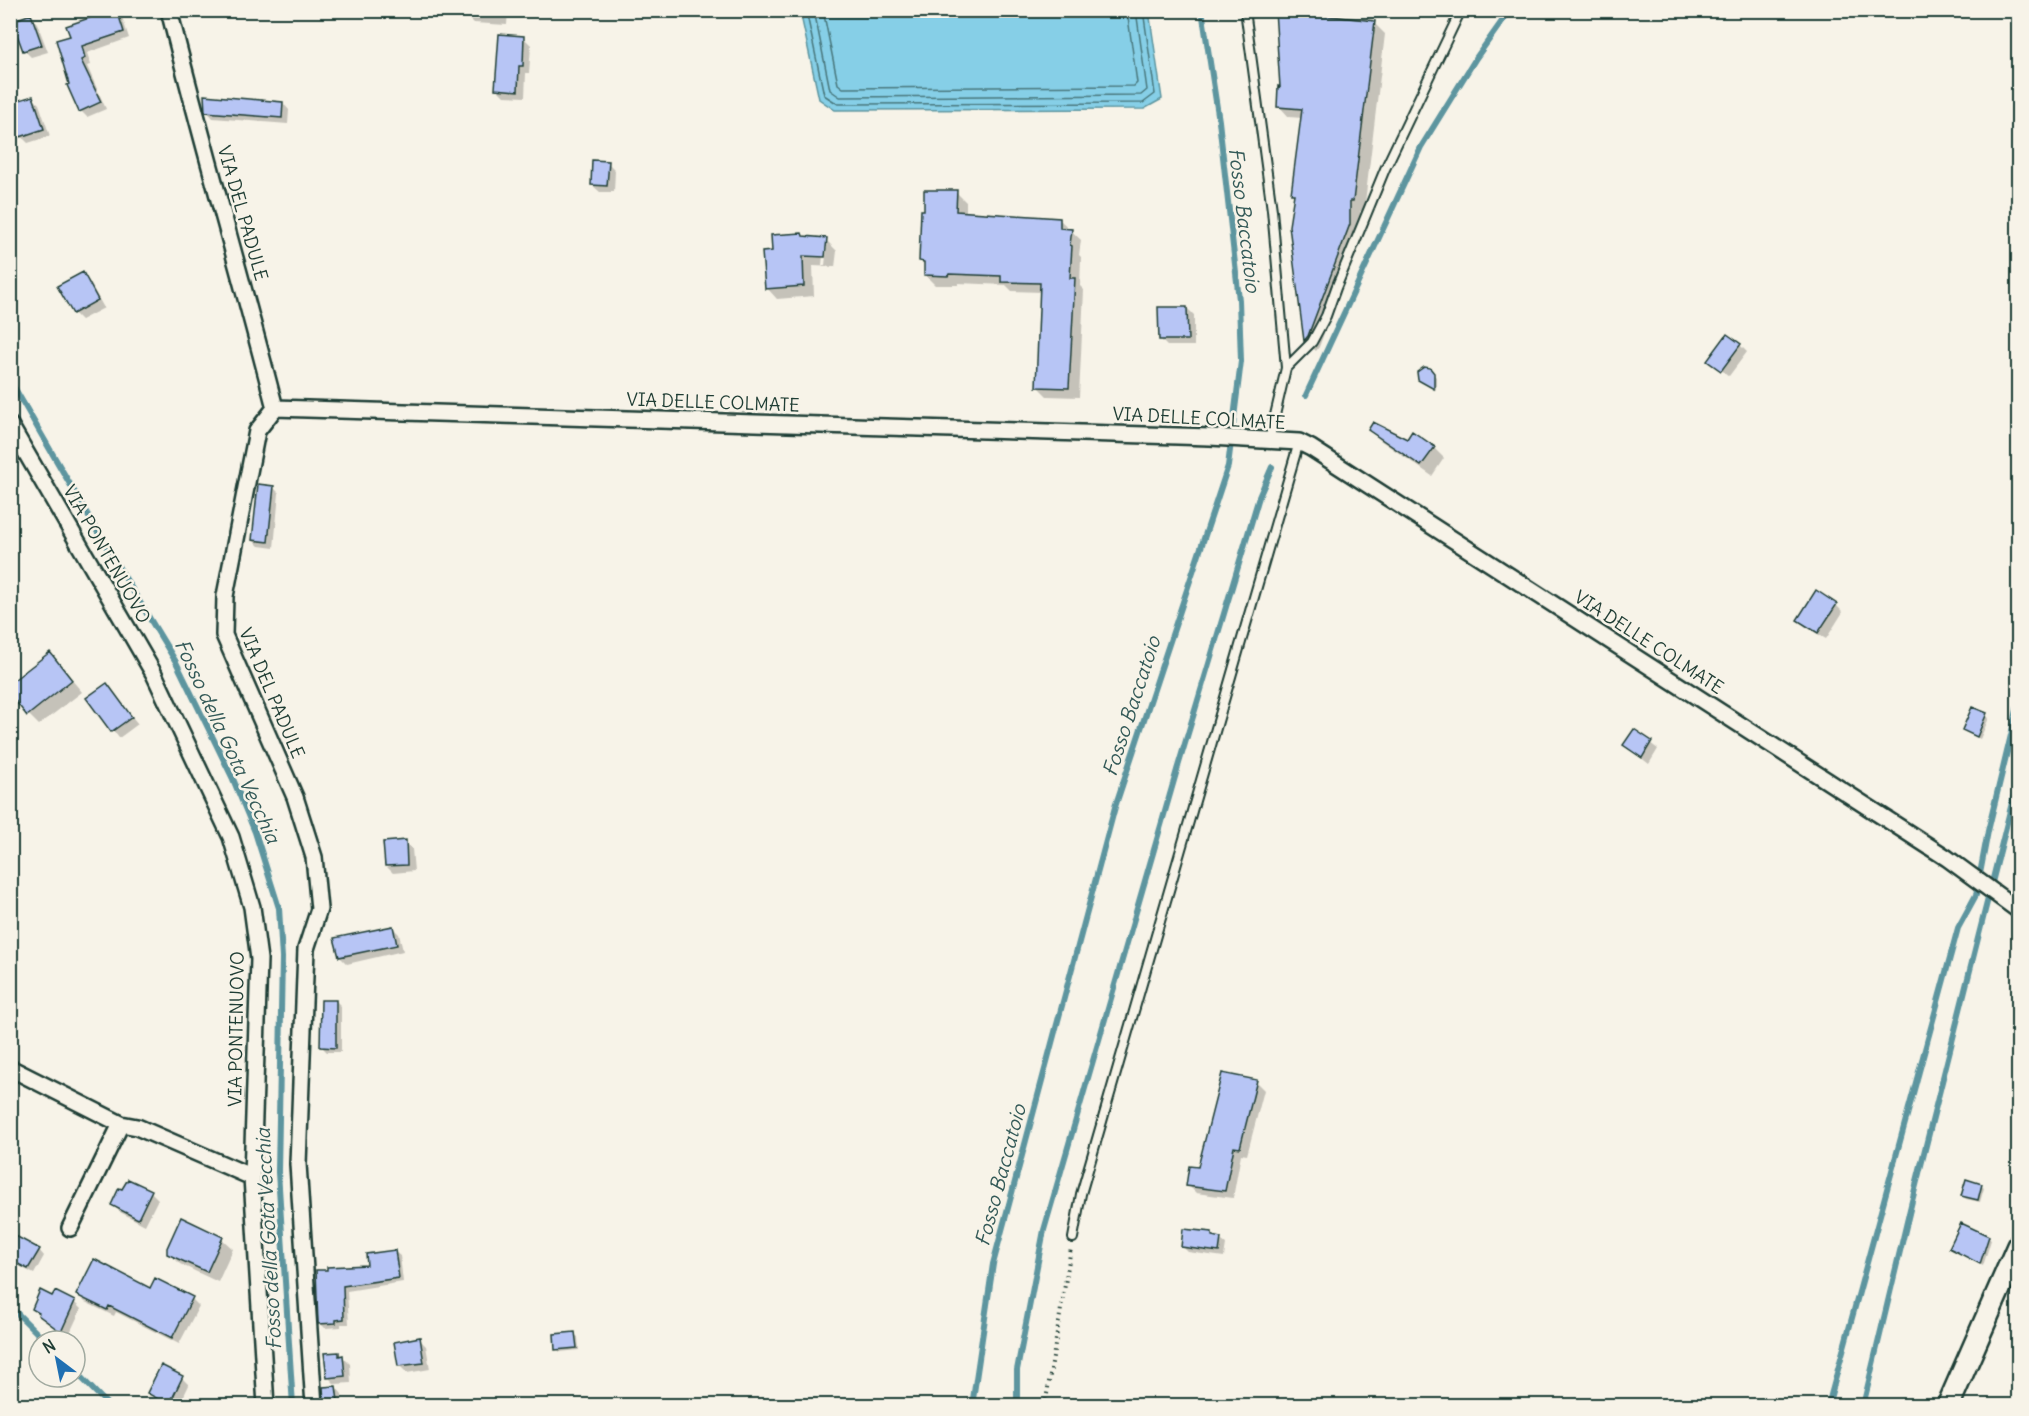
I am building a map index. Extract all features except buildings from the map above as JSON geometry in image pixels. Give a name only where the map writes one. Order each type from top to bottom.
[{"type":"main road","points":[[1948,1406],[2019,1246]]},
{"type":"street","name":"VIA DEL PADULE","points":[[169,10],[275,408],[257,430],[225,596],[224,635],[296,798],[314,857],[319,909],[306,949],[298,1164],[314,1406]]},
{"type":"street","name":"VIA DELLE COLMATE","points":[[275,408],[1210,437],[1299,442],[1331,460],[1947,858],[2018,910]]},
{"type":"street","name":"VIA PONTENUOVO","points":[[10,425],[154,674],[231,837],[252,907],[259,959],[252,1177],[266,1406]]},
{"type":"street","points":[[10,1068],[121,1124],[137,1126],[252,1177]]},
{"type":"street","points":[[70,1228],[121,1124]]},
{"type":"lane","points":[[1245,10],[1272,210],[1286,368],[1269,441]]},
{"type":"lane","points":[[1286,368],[1312,342],[1326,316],[1385,169],[1461,10]]},
{"type":"lane","points":[[1073,1238],[1081,1194],[1299,442]]},
{"type":"path","points":[[1045,1406],[1073,1238]]},
{"type":"water","points":[[800,11],[1149,11],[1162,99],[1144,109],[835,110],[819,99]]},
{"type":"waterway","name":"Fosso Baccatoio","points":[[972,1406],[993,1264],[1115,807],[1228,466],[1241,361],[1239,300],[1219,121],[1202,10]]},
{"type":"waterway","points":[[1306,395],[1421,147],[1476,58],[1510,10]]},
{"type":"waterway","name":"Fosso della Gota Vecchia","points":[[10,380],[176,662],[233,779],[255,832],[279,908],[282,958],[278,1172],[293,1406]]},
{"type":"waterway","points":[[1017,1406],[1017,1370],[1044,1230],[1177,770],[1259,497],[1272,467]]},
{"type":"waterway","points":[[1828,1406],[1958,928],[1976,895],[1988,831],[2018,706]]},
{"type":"waterway","points":[[1863,1406],[2018,779]]},
{"type":"waterway","points":[[10,1306],[33,1329]]},
{"type":"waterway","points":[[87,1383],[109,1406]]}]
